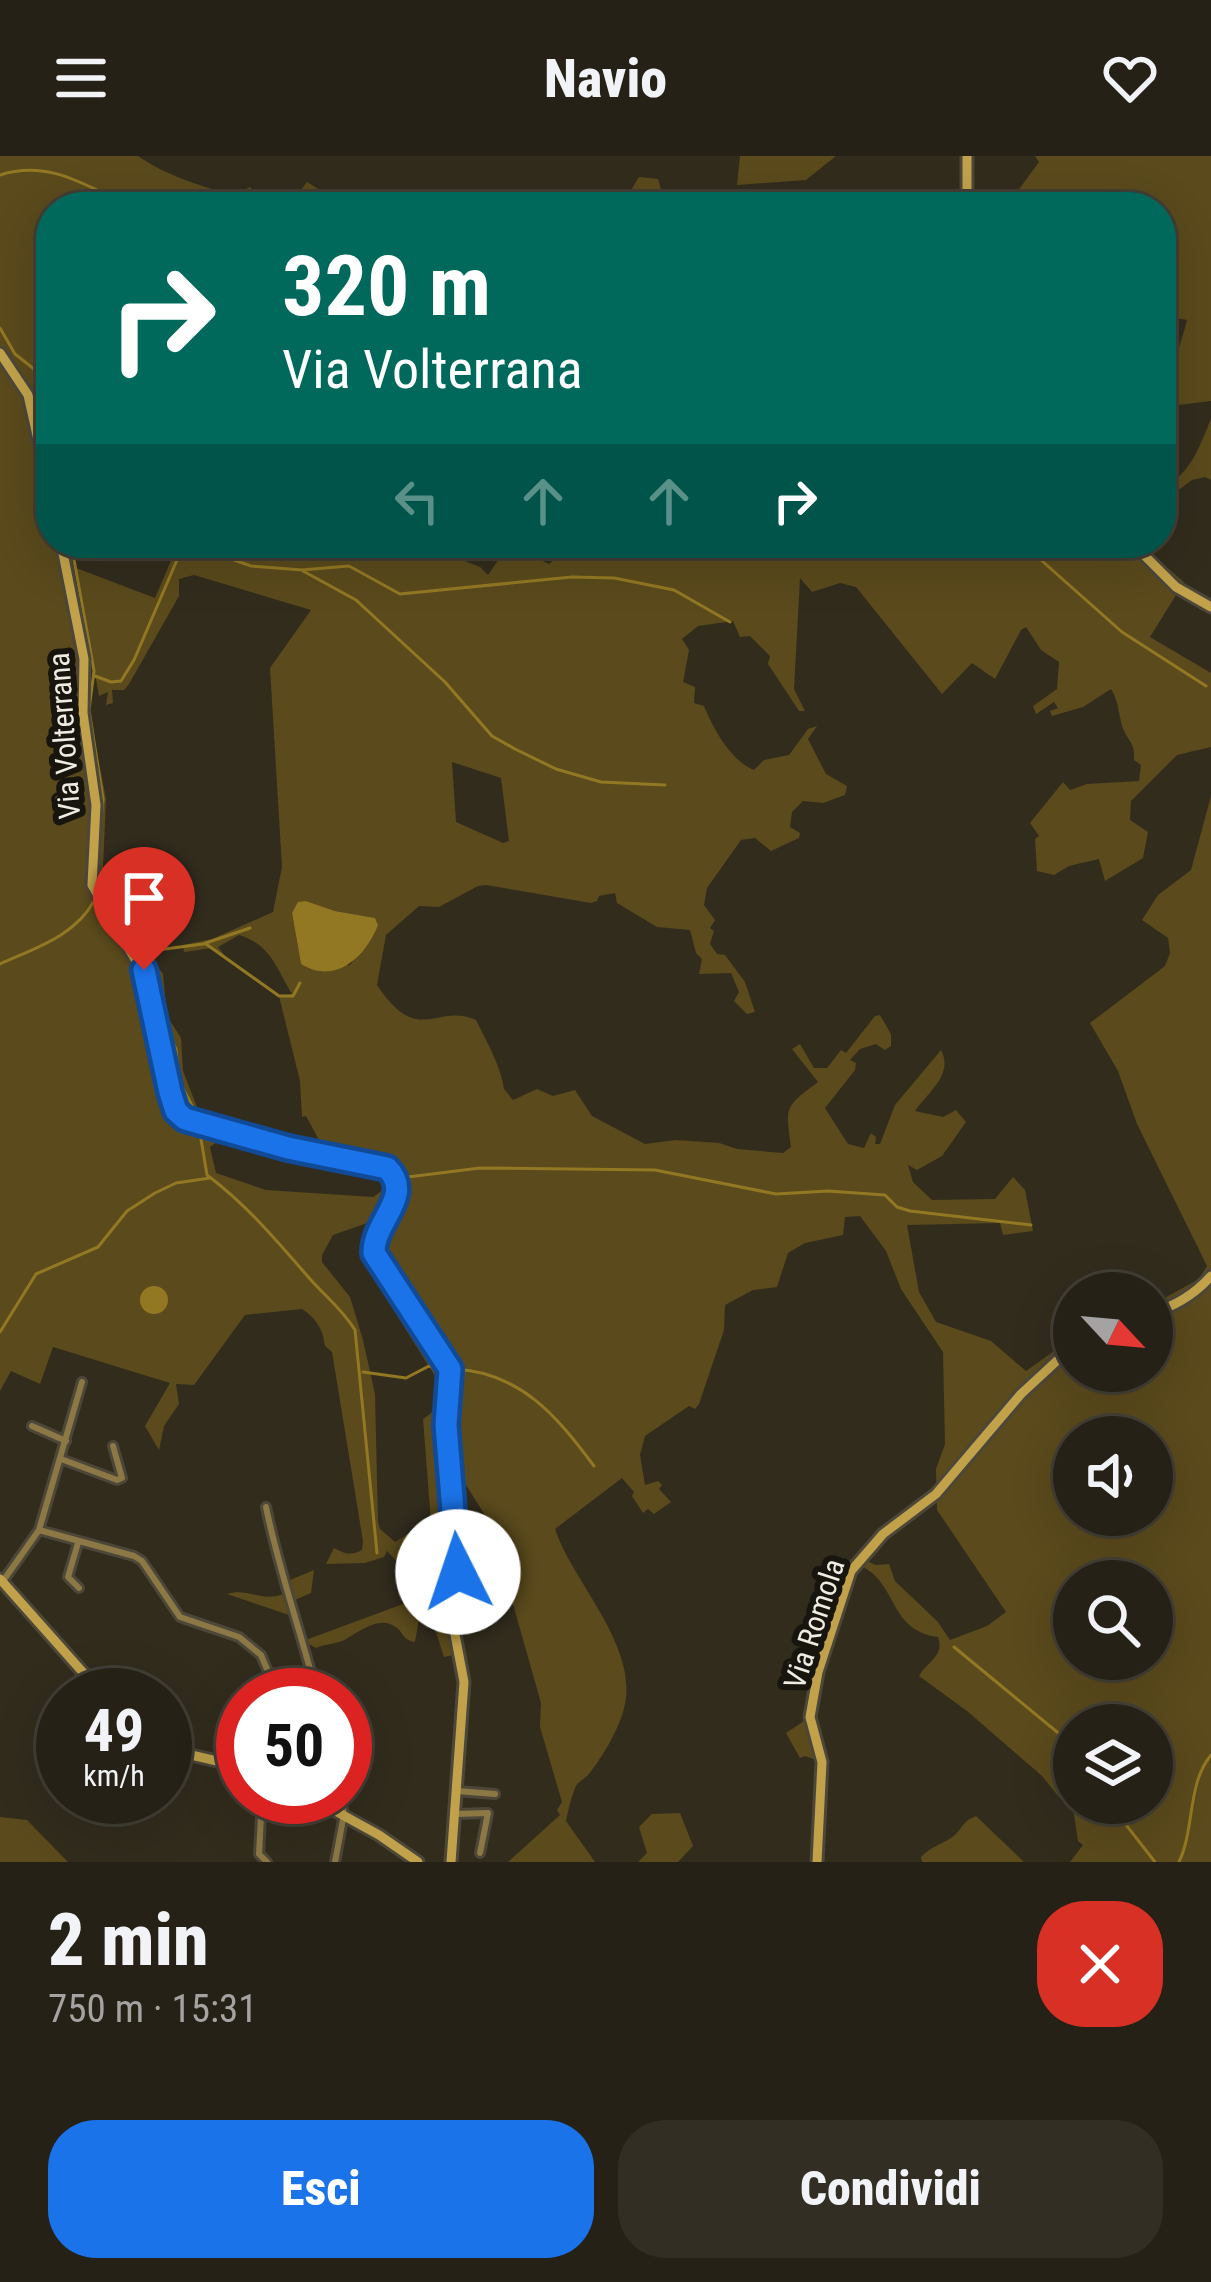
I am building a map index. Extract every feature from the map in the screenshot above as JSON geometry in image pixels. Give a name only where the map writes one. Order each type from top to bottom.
[{"type":"main road","points":[[967,156],[967,192]]},
{"type":"main road","points":[[0,353],[28,395],[36,431]]},
{"type":"main road","name":"Via Volterrana","points":[[64,558],[84,659],[83,712],[96,805],[92,885],[144,970],[176,1111],[195,1124],[387,1168],[395,1178],[397,1195],[377,1231],[374,1253],[450,1369],[446,1425],[458,1572],[453,1624],[464,1682],[451,1862]]},
{"type":"main road","points":[[1147,558],[1176,587],[1211,608]]},
{"type":"main road","points":[[1173,1305],[1211,1276]]},
{"type":"main road","name":"Via Romola","points":[[818,1862],[822,1762],[810,1717],[818,1672],[851,1570],[883,1534],[936,1494],[1021,1394],[1053,1364]]},
{"type":"main road","points":[[1,1580],[79,1668]]},
{"type":"main road","points":[[359,1824],[418,1862]]},
{"type":"street","points":[[1,1580],[39,1530],[82,1382]]},
{"type":"street","points":[[32,1426],[66,1441]]},
{"type":"street","points":[[62,1459],[117,1480],[122,1478],[113,1446]]},
{"type":"street","points":[[266,1508],[280,1575],[310,1668]]},
{"type":"street","points":[[39,1530],[134,1556],[180,1617],[239,1637],[261,1655],[267,1668]]},
{"type":"street","points":[[78,1542],[68,1577],[79,1588]]},
{"type":"street","points":[[456,1791],[495,1794]]},
{"type":"street","points":[[454,1814],[488,1813],[480,1852]]},
{"type":"street","points":[[261,1824],[259,1854],[267,1862]]},
{"type":"street","points":[[336,1861],[342,1824]]},
{"type":"shaded area","points":[[0,156],[138,156],[172,175],[224,192],[36,192],[36,558],[69,558],[84,633],[83,711],[89,710],[106,799],[103,867],[131,930],[163,974],[167,1016],[181,1038],[183,1071],[200,1115],[325,1151],[306,1116],[302,1117],[300,1081],[279,996],[292,994],[271,958],[258,944],[239,935],[218,947],[228,960],[212,948],[184,952],[183,945],[212,939],[273,912],[282,867],[270,668],[311,610],[194,575],[179,579],[179,596],[129,684],[124,690],[112,690],[113,703],[106,705],[108,692],[99,696],[76,568],[155,598],[172,558],[457,558],[488,575],[499,558],[536,558],[549,564],[557,558],[1156,558],[1184,582],[1150,637],[1211,673],[1211,747],[1177,755],[1131,801],[1130,820],[1148,832],[1143,858],[1105,881],[1099,859],[1054,875],[1037,871],[1035,839],[1039,836],[1030,823],[1063,782],[1070,790],[1087,784],[1139,781],[1141,765],[1134,760],[1111,689],[1083,707],[1052,716],[1050,711],[1058,708],[1054,702],[1036,714],[1033,706],[1057,689],[1059,662],[1041,650],[1026,627],[995,679],[972,663],[942,694],[856,587],[840,583],[812,592],[800,578],[794,689],[805,711],[799,711],[768,664],[770,656],[750,636],[740,637],[733,621],[698,626],[682,639],[689,650],[683,682],[695,687],[694,703],[704,706],[730,752],[754,770],[764,760],[789,755],[808,729],[817,726],[808,739],[826,774],[847,786],[845,795],[823,803],[803,801],[792,812],[790,827],[800,833],[799,838],[771,851],[755,838],[741,840],[707,888],[704,905],[715,920],[710,944],[745,982],[755,1012],[747,1014],[734,1001],[739,992],[731,973],[699,974],[702,959],[690,930],[657,927],[617,903],[615,893],[591,903],[486,885],[439,907],[419,906],[386,935],[377,985],[392,1004],[416,1019],[462,1016],[476,1020],[513,1100],[537,1089],[553,1096],[575,1090],[592,1116],[645,1144],[676,1140],[783,1153],[791,1147],[790,1109],[818,1082],[792,1049],[800,1044],[814,1068],[827,1068],[880,1015],[891,1034],[891,1046],[860,1049],[850,1060],[856,1063],[855,1070],[825,1108],[848,1144],[864,1148],[871,1133],[875,1144],[880,1144],[895,1105],[941,1050],[942,1075],[915,1111],[943,1117],[956,1110],[966,1122],[942,1156],[917,1170],[908,1165],[913,1182],[932,1200],[995,1199],[1013,1177],[1025,1190],[1033,1231],[1003,1235],[1000,1223],[907,1225],[919,1292],[936,1322],[991,1341],[1026,1371],[1053,1352],[1053,1392],[1173,1392],[1173,1293],[1199,1279],[1207,1266],[1137,1124],[1118,1071],[1090,1023],[1165,966],[1168,938],[1142,920],[1158,895],[1191,870],[1211,796],[1211,1862],[1070,1862],[1083,1845],[1075,1824],[1173,1824],[1173,1704],[1053,1704],[1053,1790],[967,1711],[919,1676],[937,1654],[938,1637],[909,1625],[880,1581],[856,1564],[859,1558],[889,1564],[895,1581],[950,1640],[987,1626],[1006,1612],[937,1510],[936,1469],[945,1444],[943,1352],[901,1289],[886,1251],[860,1216],[845,1217],[843,1235],[805,1243],[788,1253],[777,1287],[753,1290],[725,1305],[724,1330],[699,1404],[645,1436],[640,1455],[645,1485],[658,1481],[671,1502],[654,1514],[648,1509],[643,1513],[622,1478],[555,1529],[614,1639],[626,1685],[619,1724],[594,1767],[576,1786],[566,1821],[595,1862],[508,1862],[560,1815],[557,1810],[562,1802],[540,1727],[541,1703],[490,1523],[466,1485],[452,1479],[458,1572],[438,1574],[413,1592],[452,1637],[457,1654],[444,1657],[435,1629],[420,1613],[415,1642],[386,1623],[316,1648],[303,1641],[403,1604],[404,1592],[398,1589],[398,1563],[387,1551],[384,1557],[365,1563],[326,1564],[334,1548],[354,1553],[362,1550],[363,1541],[332,1352],[307,1312],[245,1315],[194,1385],[176,1384],[179,1404],[164,1426],[159,1450],[145,1426],[170,1383],[53,1347],[40,1384],[11,1371],[0,1391]],"holes":[[[452,762],[501,778],[509,841],[503,843],[456,822]],[[306,901],[374,918],[378,925],[350,965],[301,964],[292,913]],[[217,1142],[379,1179],[383,1190],[373,1197],[266,1190],[216,1173],[210,1147]],[[370,1222],[362,1244],[378,1285],[435,1376],[434,1411],[423,1419],[431,1522],[423,1532],[409,1533],[395,1542],[378,1522],[375,1394],[363,1340],[350,1297],[322,1262],[333,1235]]]},
{"type":"shaded area","points":[[740,156],[836,156],[806,180],[737,185]]},
{"type":"shaded area","points":[[1035,156],[1211,156],[1211,401],[1176,408],[1176,358],[1187,320],[1176,318],[1176,192],[1017,192],[1039,162]]},
{"type":"shaded area","points":[[639,177],[658,179],[662,192],[630,192]]},
{"type":"shaded area","points":[[307,182],[320,190],[321,192],[294,192]]},
{"type":"shaded area","points":[[1211,419],[1211,480],[1192,480],[1176,492],[1176,478],[1198,450]]},
{"type":"shaded area","points":[[298,902],[375,918],[378,925],[372,937],[347,965],[326,971],[301,964],[292,913]]},
{"type":"shaded area","points":[[154,1286],[164,1290],[168,1300],[164,1310],[154,1314],[144,1310],[140,1300],[144,1290]]},
{"type":"shaded area","points":[[314,1570],[311,1593],[290,1602],[292,1616],[227,1594],[277,1596],[286,1593],[283,1583]]},
{"type":"shaded area","points":[[810,1717],[822,1762],[800,1758],[786,1733]]},
{"type":"shaded area","points":[[680,1813],[693,1846],[678,1862],[638,1862],[647,1853],[639,1827],[652,1814]]},
{"type":"shaded area","points":[[976,1816],[1024,1862],[922,1862],[925,1853]]},
{"type":"shaded area","points":[[0,1817],[27,1820],[68,1862],[0,1862]]},
{"type":"waterway","points":[[0,175],[36,170],[101,192]]},
{"type":"waterway","points":[[0,328],[15,354],[34,369],[36,380]]},
{"type":"waterway","points":[[74,558],[94,671],[89,710],[103,799],[98,848]]},
{"type":"waterway","points":[[95,676],[121,681],[180,558]]},
{"type":"waterway","points":[[228,558],[251,566],[302,570],[349,566],[400,594],[572,577],[614,578],[674,590],[730,622]]},
{"type":"waterway","points":[[1041,560],[1122,632],[1206,686]]},
{"type":"waterway","points":[[303,571],[356,600],[445,682],[492,736],[556,769],[601,782],[665,785]]},
{"type":"waterway","points":[[97,876],[157,983],[164,1026],[176,1049],[179,1081],[197,1115],[207,1175],[261,1224],[355,1330],[377,1553]]},
{"type":"waterway","points":[[0,964],[65,932],[94,901]]},
{"type":"waterway","points":[[142,952],[203,944],[250,928]]},
{"type":"waterway","points":[[206,944],[279,996],[293,996],[300,983]]},
{"type":"waterway","points":[[201,1135],[391,1177]]},
{"type":"waterway","points":[[400,1178],[480,1168],[655,1170],[776,1194],[885,1195],[897,1207],[910,1211],[1031,1225]]},
{"type":"waterway","points":[[0,1332],[36,1274],[98,1247],[127,1211],[155,1193],[176,1183],[210,1178]]},
{"type":"waterway","points":[[363,1372],[406,1378],[429,1366],[442,1367]]},
{"type":"waterway","points":[[454,1369],[499,1378],[518,1388],[551,1414],[594,1466]]},
{"type":"waterway","points":[[954,1647],[1053,1729]]},
{"type":"waterway","points":[[1179,1862],[1198,1779],[1211,1755]]},
{"type":"waterway","points":[[1125,1824],[1155,1862]]},
{"type":"route","points":[[144,970],[170,1092],[176,1111],[185,1119],[288,1148],[387,1168],[394,1175],[397,1195],[377,1231],[374,1253],[450,1369],[446,1425],[458,1572]]}]
